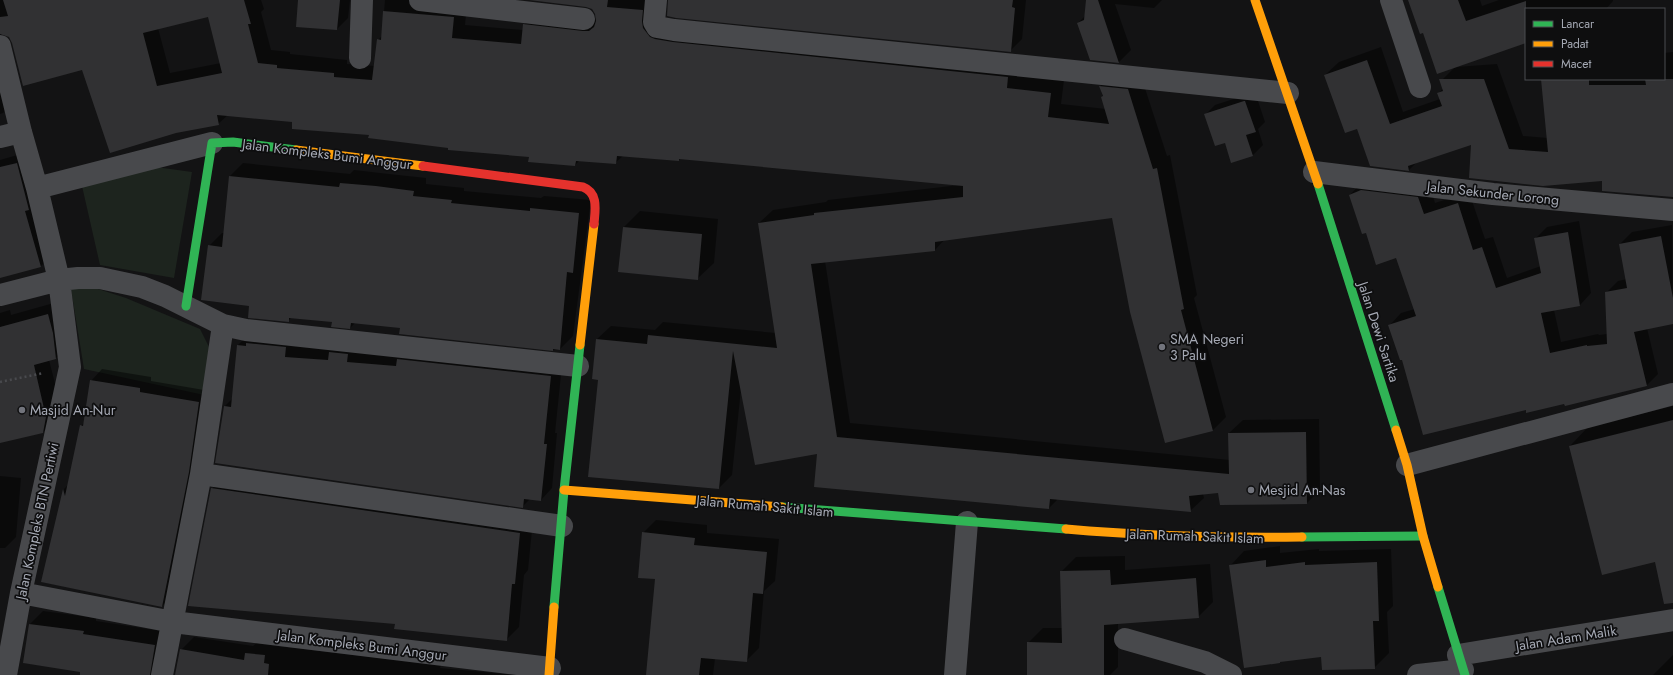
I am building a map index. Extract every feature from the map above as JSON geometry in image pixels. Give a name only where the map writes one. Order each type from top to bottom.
[{"type":"street","points":[[360,58],[362,0]]},
{"type":"street","points":[[420,0],[584,19]]},
{"type":"street","points":[[656,0],[654,22],[657,27],[674,30],[1288,93]]},
{"type":"street","name":"Jalan Dewi Sartika","points":[[1256,0],[1314,172],[1407,465],[1423,536],[1462,667]]},
{"type":"street","points":[[1391,0],[1420,87]]},
{"type":"street","points":[[0,46],[21,132],[37,188],[58,280],[70,367]]},
{"type":"street","points":[[0,137],[21,132]]},
{"type":"street","name":"Jalan Kompleks Bumi Anggur","points":[[212,143],[233,142],[587,187],[591,191],[596,204],[578,366]]},
{"type":"street","points":[[37,188],[212,143],[186,306]]},
{"type":"street","name":"Jalan Sekunder Lorong","points":[[1314,172],[1493,194],[1673,210]]},
{"type":"street","points":[[0,295],[58,280],[78,278],[110,279],[142,287],[186,306],[223,325],[246,330],[578,366],[564,490],[550,671]]},
{"type":"street","points":[[162,675],[174,622],[201,474],[223,325]]},
{"type":"street","name":"Jalan Kompleks BTN Pertiwi","points":[[6,675],[21,593],[70,367]]},
{"type":"street","points":[[1407,465],[1673,394]]},
{"type":"street","points":[[201,474],[562,526]]},
{"type":"street","name":"Jalan Rumah Sakit Islam","points":[[564,490],[1123,534],[1193,537],[1305,538],[1423,536]]},
{"type":"street","points":[[955,675],[967,522]]},
{"type":"street","name":"Jalan Kompleks Bumi Anggur","points":[[21,593],[174,622],[550,671]]},
{"type":"street","name":"Jalan Adam Malik","points":[[1418,675],[1462,667],[1673,620]]},
{"type":"street","points":[[1126,639],[1205,662],[1231,675]]},
{"type":"path","points":[[0,382],[70,367]]},
{"type":"shaded area","points":[[156,167],[192,172],[174,278],[100,265],[82,186]]},
{"type":"shaded area","points":[[95,288],[126,298],[200,329],[213,355],[204,395],[84,369],[71,289]]},
{"type":"building","points":[[3,0],[244,0],[251,24],[248,24],[258,63],[277,65],[277,68],[334,73],[334,77],[372,80],[377,39],[381,40],[383,11],[454,17],[452,38],[521,44],[523,24],[589,31],[594,27],[596,21],[595,14],[592,9],[586,7],[529,0],[608,0],[607,7],[643,10],[643,28],[650,37],[655,39],[1008,77],[1007,88],[1051,93],[1048,117],[1109,124],[1101,97],[1103,96],[1099,86],[1128,89],[1153,169],[1157,168],[1184,309],[1181,310],[1213,431],[1165,443],[1130,312],[1112,218],[935,242],[935,251],[811,264],[837,437],[1229,474],[1228,433],[1306,432],[1307,504],[1220,505],[1218,493],[1189,496],[1191,512],[1050,499],[1049,509],[814,487],[817,454],[755,465],[733,351],[719,489],[588,477],[598,380],[592,379],[596,339],[647,344],[648,335],[777,348],[758,223],[814,215],[814,213],[963,197],[963,186],[679,159],[679,161],[617,156],[616,164],[576,161],[575,166],[528,162],[529,157],[448,150],[448,148],[368,138],[369,135],[292,129],[292,122],[217,115],[219,125],[176,133],[110,153],[82,70],[23,86],[12,43],[9,37],[0,34],[0,17],[8,16]],"holes":[[[208,17],[222,73],[157,86],[143,33]]]},
{"type":"building","points":[[298,0],[340,0],[337,30],[296,27]]},
{"type":"building","points":[[668,0],[1013,0],[1012,7],[1015,8],[1011,52],[676,18],[667,16]]},
{"type":"building","points":[[1086,0],[1098,0],[1119,63],[1090,60],[1077,23],[1084,20]]},
{"type":"building","points":[[1408,0],[1458,0],[1466,21],[1526,1],[1525,43],[1437,74],[1423,33],[1420,34]]},
{"type":"building","points":[[1367,60],[1390,124],[1442,106],[1437,93],[1443,91],[1439,79],[1484,79],[1509,149],[1548,152],[1541,80],[1589,80],[1589,85],[1646,85],[1645,80],[1673,79],[1673,197],[1602,191],[1602,181],[1543,186],[1469,178],[1471,145],[1408,166],[1409,171],[1370,166],[1357,129],[1345,133],[1324,75]]},
{"type":"building","points":[[1244,101],[1256,132],[1246,135],[1253,156],[1231,163],[1225,143],[1215,146],[1204,114]]},
{"type":"building","points":[[17,163],[29,210],[25,211],[41,267],[0,278],[0,167]]},
{"type":"building","points":[[229,176],[339,187],[340,183],[376,186],[414,191],[413,196],[452,200],[451,203],[530,211],[530,208],[579,213],[573,273],[567,272],[560,350],[553,349],[553,351],[399,334],[400,328],[351,323],[350,329],[331,327],[332,322],[289,318],[289,322],[248,318],[249,306],[201,300],[208,245],[222,247]]},
{"type":"building","points":[[1361,190],[1418,197],[1424,214],[1458,203],[1473,250],[1482,247],[1496,288],[1541,273],[1534,238],[1568,232],[1580,306],[1541,313],[1550,353],[1587,345],[1607,344],[1605,292],[1627,288],[1619,244],[1661,236],[1673,298],[1673,324],[1634,332],[1647,386],[1565,406],[1564,404],[1526,413],[1526,410],[1423,435],[1402,360],[1400,360],[1388,325],[1416,316],[1396,258],[1376,265],[1366,233],[1362,234],[1349,195]]},
{"type":"building","points":[[623,227],[702,234],[698,280],[618,272]]},
{"type":"building","points":[[48,314],[53,333],[56,359],[34,365],[46,417],[43,433],[0,443],[0,327]]},
{"type":"building","points":[[246,343],[286,347],[285,357],[328,360],[329,352],[348,354],[347,362],[396,366],[397,359],[551,376],[544,444],[547,444],[541,501],[524,499],[523,508],[215,463],[224,406],[231,407],[237,345],[246,346]]},
{"type":"building","points":[[90,380],[140,388],[140,392],[199,402],[189,472],[162,607],[41,582],[63,489],[65,496],[80,425],[83,426]]},
{"type":"building","points":[[1673,420],[1673,603],[1664,604],[1655,562],[1602,575],[1569,446]]},
{"type":"building","points":[[211,488],[520,533],[515,584],[512,584],[507,641],[394,629],[395,624],[188,606]]},
{"type":"building","points":[[642,532],[695,538],[694,545],[767,552],[763,594],[753,593],[747,662],[701,658],[699,675],[646,675],[655,579],[638,578]]},
{"type":"building","points":[[1266,560],[1266,567],[1305,562],[1305,565],[1377,562],[1379,621],[1373,621],[1375,669],[1322,670],[1321,657],[1244,668],[1229,565]]},
{"type":"building","points":[[1110,570],[1111,585],[1196,578],[1199,618],[1104,625],[1104,675],[1027,675],[1027,642],[1062,643],[1060,571]]},
{"type":"building","points":[[29,624],[84,631],[83,634],[155,645],[150,675],[80,675],[80,672],[23,663]]},
{"type":"building","points":[[180,649],[244,660],[245,653],[265,655],[264,663],[269,664],[268,675],[175,675]]},
{"type":"traffic: fast","points":[[186,306],[212,143],[233,142],[296,150]]},
{"type":"traffic: fast","points":[[1318,184],[1396,430]]},
{"type":"traffic: fast","points":[[554,607],[564,490],[580,345]]},
{"type":"traffic: fast","points":[[782,507],[1066,529]]},
{"type":"traffic: fast","points":[[1302,537],[1423,536]]},
{"type":"traffic: fast","points":[[1438,587],[1465,675]]},
{"type":"traffic: slow","points":[[1255,0],[1318,184]]},
{"type":"traffic: slow","points":[[296,150],[423,166]]},
{"type":"traffic: slow","points":[[580,345],[594,224]]},
{"type":"traffic: slow","points":[[1396,430],[1407,465],[1423,536],[1438,587]]},
{"type":"traffic: slow","points":[[564,490],[782,507]]},
{"type":"traffic: slow","points":[[1066,529],[1184,536],[1302,537]]},
{"type":"traffic: slow","points":[[549,675],[554,607]]},
{"type":"traffic: jam","points":[[423,166],[583,187],[592,193],[594,198],[594,224]]},
{"type":"place","name":"SMA Negeri 3 Palu","points":[[1162,347]]},
{"type":"place","name":"Masjid An-Nur","points":[[22,410]]},
{"type":"place","name":"Mesjid An-Nas","points":[[1251,490]]}]
